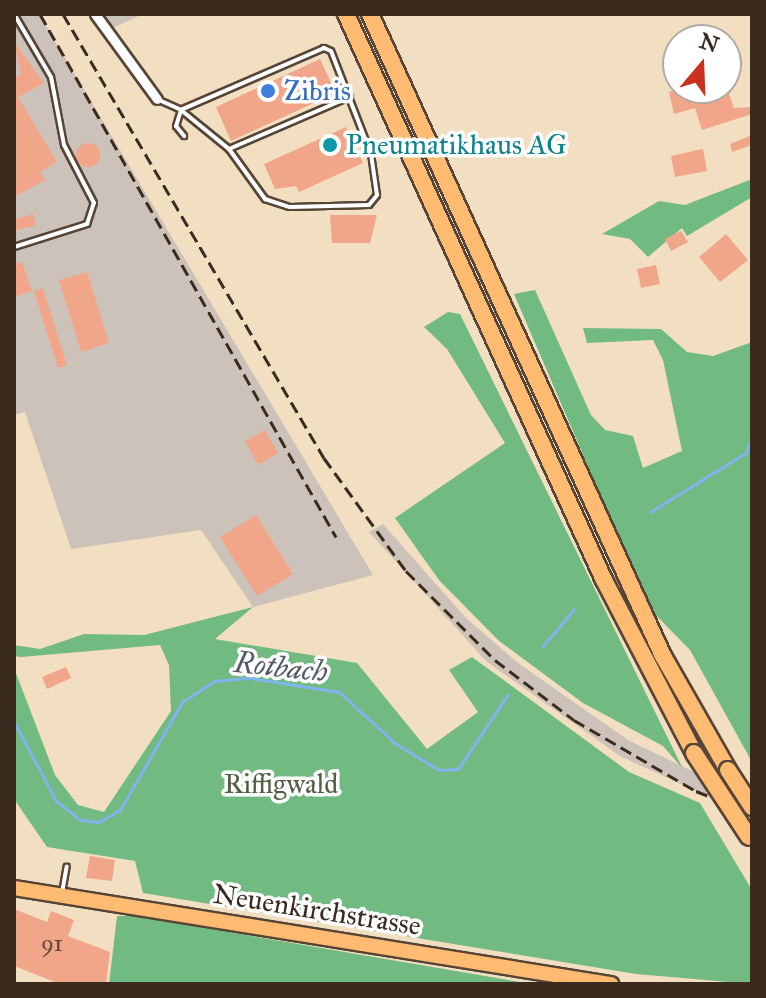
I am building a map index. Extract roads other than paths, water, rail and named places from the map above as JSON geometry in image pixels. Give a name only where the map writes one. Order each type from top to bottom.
[{"type":"highway","points":[[346,14],[645,664],[694,753],[750,839]]},
{"type":"highway","points":[[370,14],[663,656],[752,807]]},
{"type":"main road","name":"Neuenkirchstrasse","points":[[14,888],[611,984]]},
{"type":"street","points":[[95,14],[157,99]]},
{"type":"lane","points":[[14,14],[51,77],[64,145],[94,203],[87,224],[14,247]]},
{"type":"lane","points":[[157,99],[181,110],[229,149],[265,199],[290,207],[369,205],[377,195],[371,154],[331,51],[181,110]]},
{"type":"lane","points":[[229,149],[350,97]]},
{"type":"lane","points":[[181,110],[176,126],[184,136]]},
{"type":"lane","points":[[62,896],[67,866]]},
{"type":"waterway","name":"Rotbach","points":[[650,512],[747,452],[752,435]]},
{"type":"waterway","name":"Rotbach","points":[[543,646],[574,609]]},
{"type":"waterway","name":"Rotbach","points":[[14,722],[56,801],[80,820],[99,822],[120,810],[182,702],[214,681],[251,678],[339,692],[396,744],[439,770],[458,769],[508,694]]},
{"type":"railway","points":[[40,14],[336,537]]},
{"type":"railway","points":[[63,14],[324,458],[406,571],[495,660],[574,720],[696,791],[752,813]]},
{"type":"place","name":"Zibris","points":[[268,91]]},
{"type":"place","name":"Pneumatikhaus AG","points":[[330,145]]},
{"type":"park label","name":"Riffigwald","points":[[281,784]]}]
